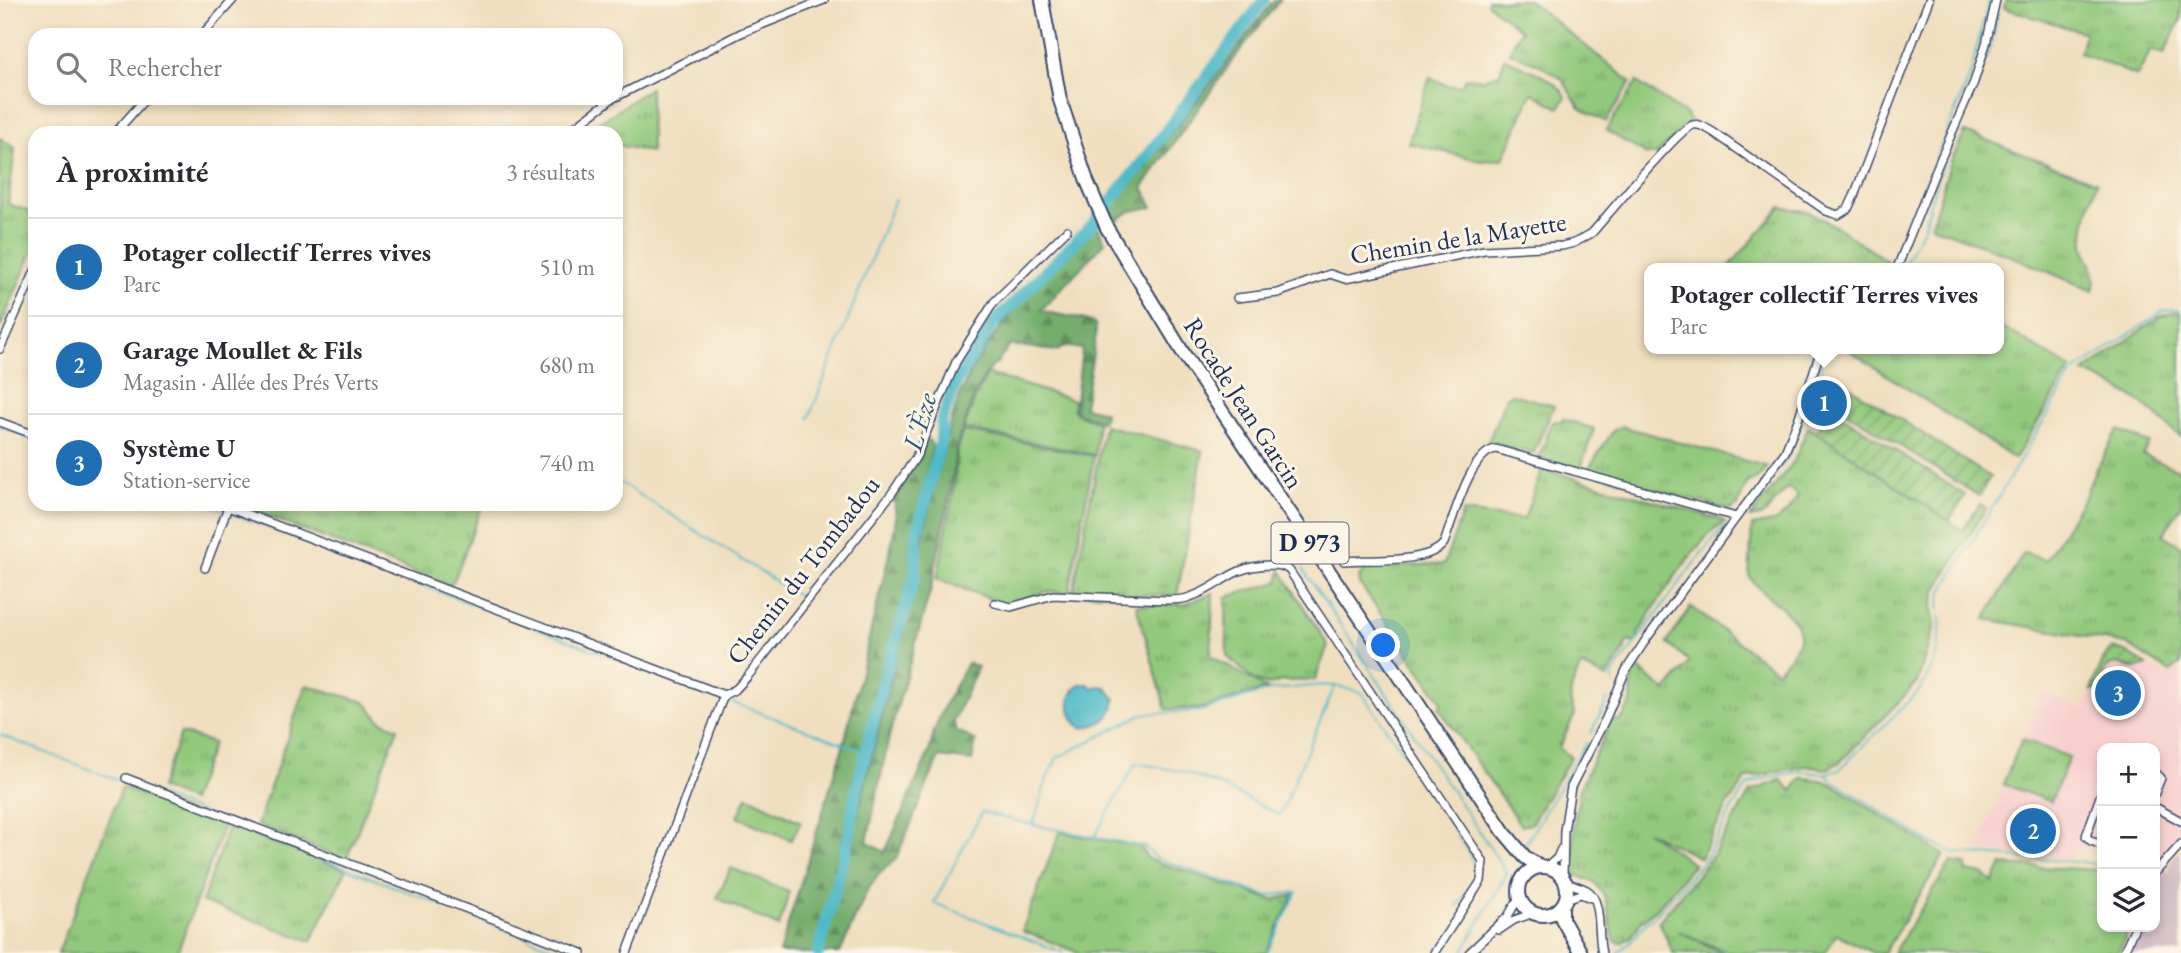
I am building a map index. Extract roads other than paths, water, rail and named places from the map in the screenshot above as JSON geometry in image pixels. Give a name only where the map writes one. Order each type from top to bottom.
[{"type":"main road","name":"Rocade Jean Garcin","points":[[1042,0],[1053,70],[1073,144],[1094,199],[1121,251],[1185,356],[1504,832],[1525,857],[1544,867]]},
{"type":"main road","name":"Rocade Jean Garcin","points":[[1504,832],[1519,865],[1522,879]]},
{"type":"main road","points":[[1573,939],[1559,922],[1538,914],[1522,903],[1522,879],[1529,871],[1544,867],[1564,879],[1562,919],[1581,953]]},
{"type":"main road","points":[[1538,914],[1556,911],[1564,902]]},
{"type":"street","points":[[208,28],[233,0]]},
{"type":"street","points":[[623,93],[741,33],[824,0]]},
{"type":"street","name":"Chemin de la Mayette","points":[[1237,298],[1278,293],[1330,274],[1345,279],[1484,250],[1574,243],[1592,233],[1676,138],[1693,125],[1700,125],[1713,132],[1826,211],[1838,215],[1848,209],[1854,196],[1929,0]]},
{"type":"street","points":[[1899,263],[1975,82],[1996,0]]},
{"type":"street","points":[[121,126],[140,105]]},
{"type":"street","points":[[576,126],[604,105]]},
{"type":"street","name":"Chemin du Tombadou","points":[[240,511],[724,695],[736,689],[748,676],[892,494],[916,457],[956,362],[994,302],[1067,230]]},
{"type":"street","points":[[0,349],[28,287]]},
{"type":"street","points":[[1544,867],[1559,855],[1570,787],[1606,718],[1626,670],[1785,452],[1819,354]]},
{"type":"street","points":[[0,422],[28,432]]},
{"type":"street","points":[[1344,561],[1427,556],[1440,549],[1472,468],[1485,452],[1496,449],[1736,517]]},
{"type":"street","points":[[205,568],[222,511]]},
{"type":"street","points":[[995,603],[1011,607],[1053,595],[1185,599],[1246,568],[1275,565],[1289,570],[1483,861],[1481,881],[1434,953]]},
{"type":"street","points":[[627,953],[724,695]]},
{"type":"street","points":[[126,778],[582,953]]},
{"type":"street","points":[[2097,805],[2086,836],[2097,843]]},
{"type":"street","points":[[2160,810],[2181,821]]},
{"type":"street","points":[[1564,831],[1564,879],[1588,890],[1597,902],[1602,953]]},
{"type":"street","points":[[2159,869],[2181,844]]},
{"type":"street","points":[[1564,902],[1581,894],[1597,902]]},
{"type":"street","points":[[1469,953],[1511,912],[1520,896]]},
{"type":"street","points":[[1486,938],[1514,920],[1538,914]]},
{"type":"street","points":[[2123,953],[2133,932]]},
{"type":"water","points":[[1080,684],[1088,684],[1094,689],[1098,686],[1106,687],[1115,699],[1112,712],[1105,720],[1082,728],[1073,718],[1070,706],[1072,694]]},
{"type":"waterway","points":[[202,28],[227,0]]},
{"type":"waterway","name":"L'Èze","points":[[818,953],[849,837],[855,796],[883,682],[915,576],[917,533],[941,440],[942,419],[957,381],[992,325],[1094,223],[1264,0]]},
{"type":"waterway","points":[[1892,263],[1969,79],[1989,0]]},
{"type":"waterway","points":[[1905,263],[1923,229],[1940,169],[1979,81],[1994,33],[1998,8]]},
{"type":"waterway","points":[[809,418],[895,199]]},
{"type":"waterway","points":[[1939,610],[1941,594],[2072,373],[2163,311],[2181,311]]},
{"type":"waterway","points":[[1814,390],[1825,354]]},
{"type":"waterway","points":[[1744,514],[1789,455],[1811,398]]},
{"type":"waterway","points":[[0,426],[28,436]]},
{"type":"waterway","points":[[623,484],[799,596]]},
{"type":"waterway","points":[[228,512],[721,698]]},
{"type":"waterway","points":[[1734,526],[1740,519]]},
{"type":"waterway","points":[[1613,683],[1612,676],[1622,661],[1700,555],[1724,528]]},
{"type":"waterway","points":[[1303,569],[1507,873],[1462,953]]},
{"type":"waterway","points":[[1617,953],[1631,942],[1707,857],[1747,786],[1759,780],[1801,771],[1822,774],[1839,770],[1918,692],[1936,656],[1940,616]]},
{"type":"waterway","points":[[1033,825],[1047,778],[1057,758],[1143,714],[1200,711],[1270,690],[1334,686]]},
{"type":"waterway","points":[[1095,836],[1136,763],[1184,772],[1217,784],[1280,815],[1335,686],[1361,692],[1444,813],[1472,859],[1476,870],[1474,880],[1456,907]]},
{"type":"waterway","points":[[1591,733],[1608,699]]},
{"type":"waterway","points":[[726,700],[866,752]]},
{"type":"waterway","points":[[0,735],[567,953]]},
{"type":"waterway","points":[[1525,845],[1586,743]]},
{"type":"waterway","points":[[1827,774],[1832,780],[1926,840],[1954,853],[2097,865]]},
{"type":"waterway","points":[[1064,953],[934,903],[982,812],[1145,847],[1156,858],[1267,896],[1297,892],[1267,953]]},
{"type":"place","name":"Potager collectif Terres vives","points":[[1824,403]]},
{"type":"place","name":"Système U","points":[[2118,693]]},
{"type":"place","name":"Garage Moullet & Fils","points":[[2033,831]]}]
